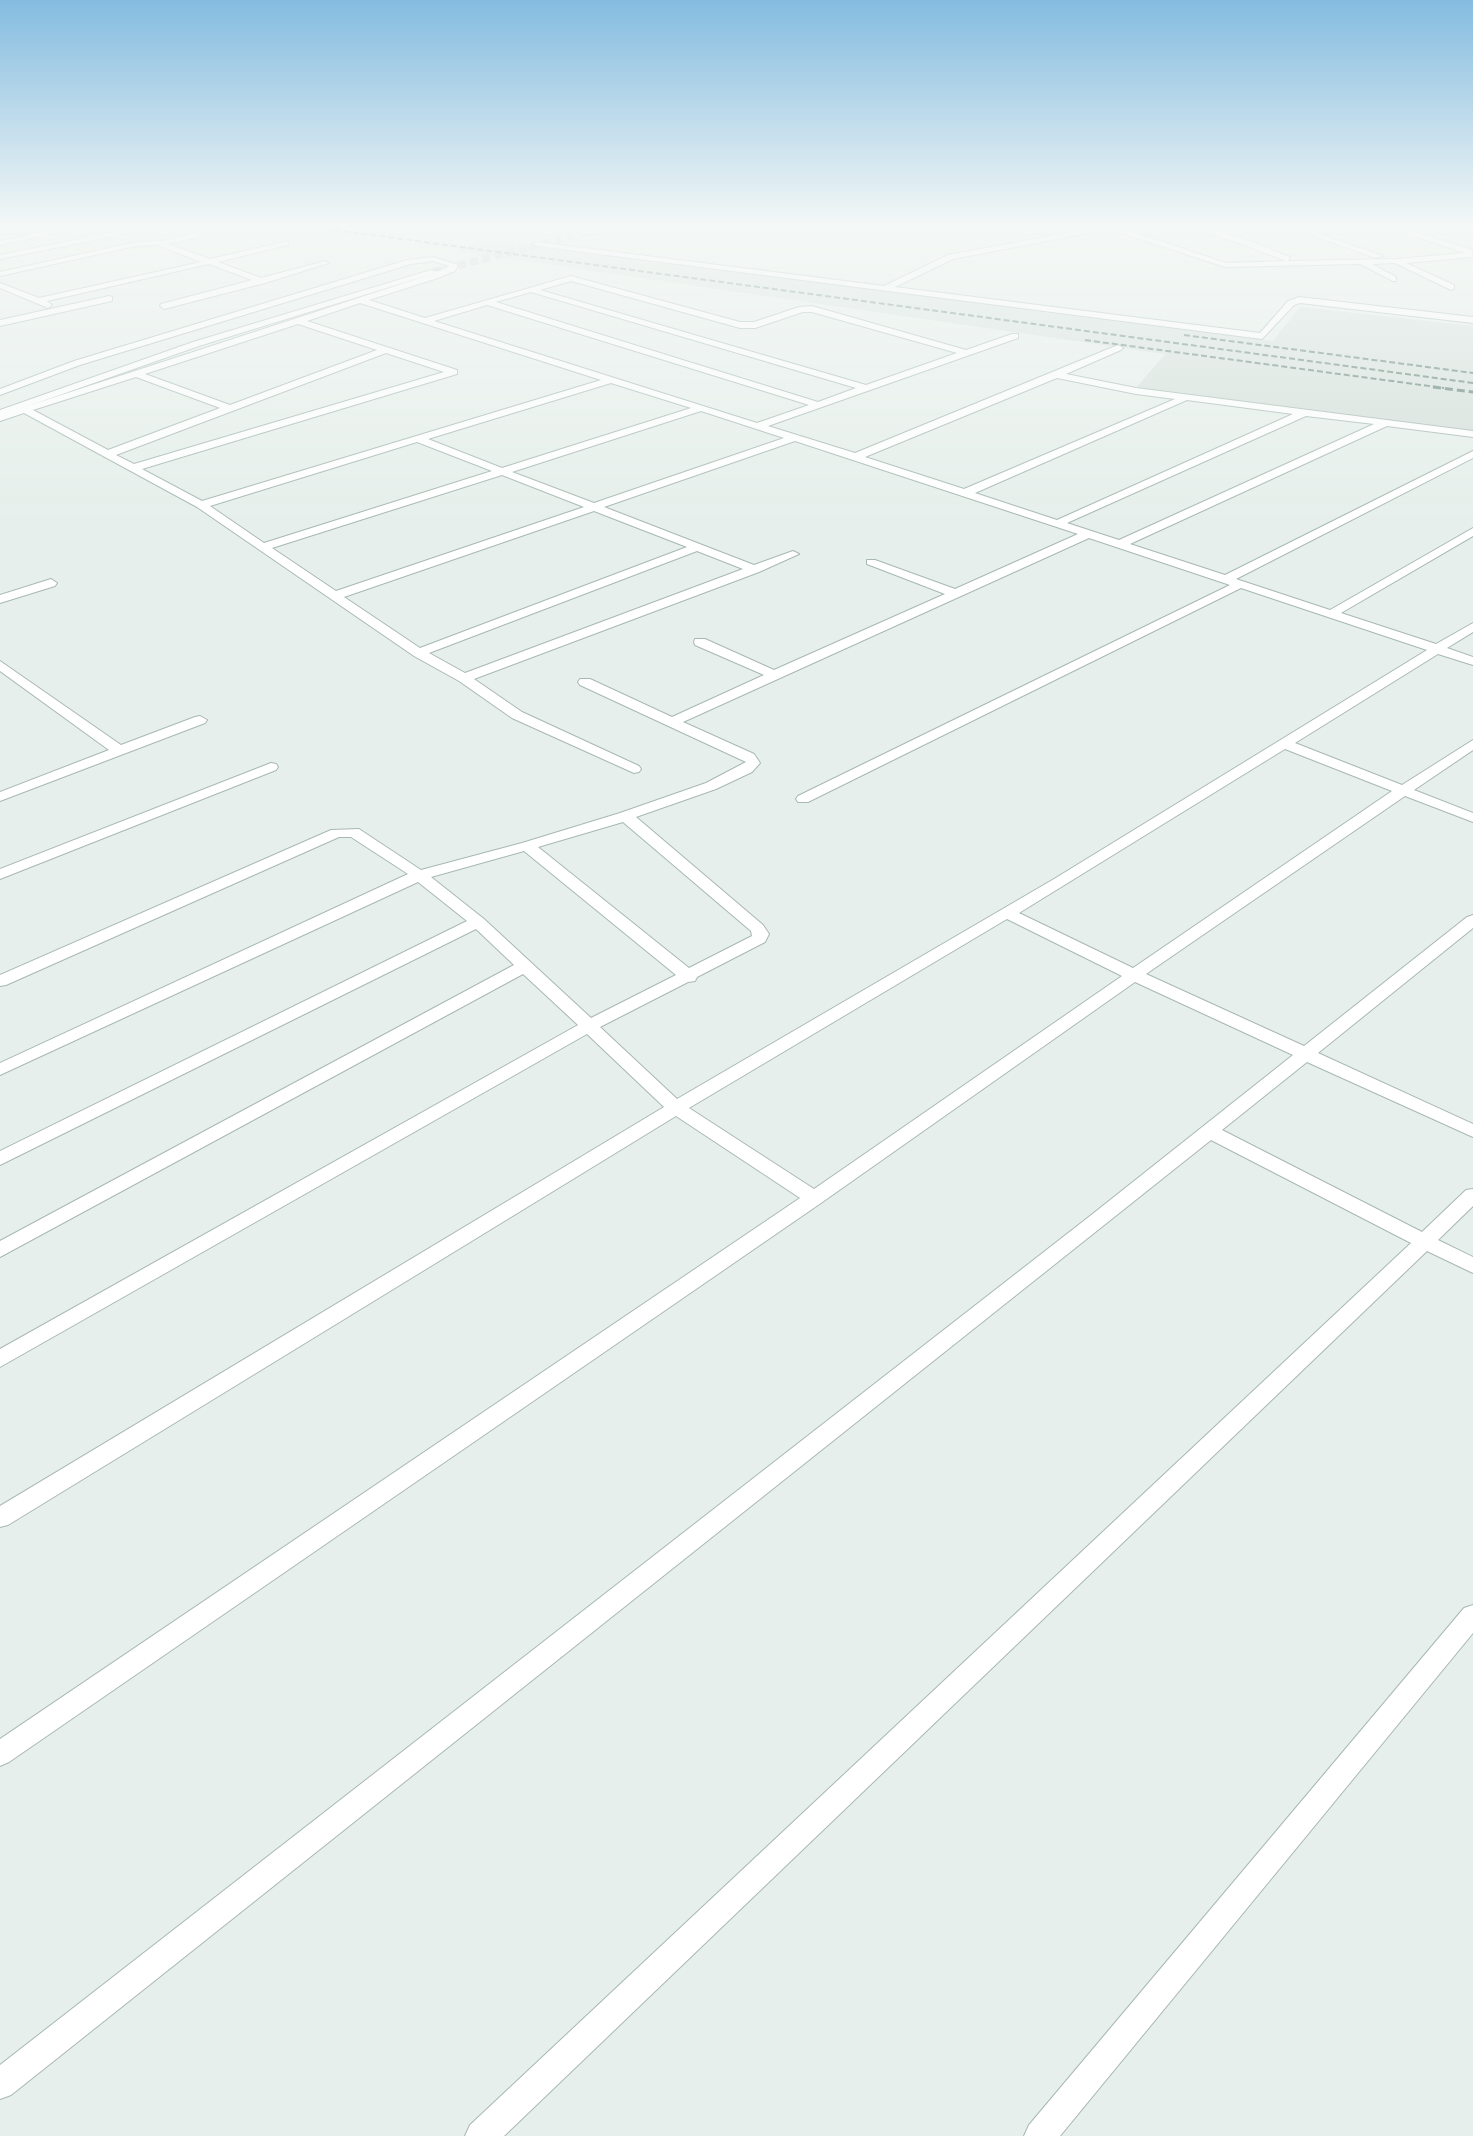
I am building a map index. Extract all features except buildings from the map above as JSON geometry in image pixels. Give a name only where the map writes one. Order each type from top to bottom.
[{"type":"street","points":[[0,392],[77,363],[205,324]]},
{"type":"street","points":[[68,378],[235,324]]},
{"type":"street","points":[[0,413],[196,344],[263,324]]},
{"type":"street","points":[[0,418],[286,324]]},
{"type":"street","points":[[133,468],[454,372],[308,324]]},
{"type":"street","points":[[439,324],[1090,533],[1473,661]]},
{"type":"street","points":[[556,324],[819,405]]},
{"type":"street","points":[[647,324],[865,388]]},
{"type":"street","points":[[737,324],[745,326],[753,324]]},
{"type":"street","points":[[864,324],[967,353]]},
{"type":"street","points":[[1165,324],[1262,336],[1273,324]]},
{"type":"street","points":[[758,426],[1014,336]]},
{"type":"street","points":[[855,457],[1118,348]]},
{"type":"street","points":[[108,454],[384,350]]},
{"type":"street","points":[[134,373],[229,408]]},
{"type":"street","points":[[1056,375],[1136,391],[1473,434]]},
{"type":"street","points":[[201,505],[614,379]]},
{"type":"street","points":[[0,401],[57,382]]},
{"type":"street","points":[[965,493],[1187,397]]},
{"type":"street","points":[[263,547],[702,408]]},
{"type":"street","points":[[25,410],[201,505],[419,653],[464,678],[517,715],[634,769]]},
{"type":"street","points":[[1059,523],[1306,412]]},
{"type":"street","points":[[1121,544],[1388,422]]},
{"type":"street","points":[[335,596],[794,438]]},
{"type":"street","points":[[418,439],[755,569]]},
{"type":"street","points":[[1227,579],[1473,454]]},
{"type":"street","points":[[1331,614],[1473,531]]},
{"type":"street","points":[[673,721],[1090,533]]},
{"type":"street","points":[[419,653],[696,546]]},
{"type":"street","points":[[464,678],[793,554]]},
{"type":"street","points":[[871,562],[956,594]]},
{"type":"street","points":[[0,599],[51,583]]},
{"type":"street","points":[[803,799],[1241,584]]},
{"type":"street","points":[[0,1518],[775,1048],[1007,913],[1473,627]]},
{"type":"street","points":[[700,642],[774,675]]},
{"type":"street","points":[[0,665],[120,751]]},
{"type":"street","points":[[0,1070],[419,875],[527,846],[625,816],[711,786],[747,769],[753,763],[750,757],[585,682]]},
{"type":"street","points":[[0,797],[200,720]]},
{"type":"street","points":[[1284,744],[1473,818]]},
{"type":"street","points":[[0,1754],[1473,744]]},
{"type":"street","points":[[0,874],[271,767]]},
{"type":"street","points":[[0,1359],[590,1026],[759,939],[761,934],[757,928],[625,816]]},
{"type":"street","points":[[0,981],[336,833],[354,832],[419,875],[478,922],[676,1108],[814,1198]]},
{"type":"street","points":[[527,846],[689,977]]},
{"type":"street","points":[[1007,913],[1134,975],[1473,1131]]},
{"type":"street","points":[[0,2084],[1209,1131],[1473,920]]},
{"type":"street","points":[[0,1159],[478,922]]},
{"type":"street","points":[[0,1250],[525,966]]},
{"type":"street","points":[[1209,1131],[1473,1266]]},
{"type":"street","points":[[481,2136],[1473,1195]]},
{"type":"street","points":[[1040,2136],[1473,1615]]},
{"type":"shaded area","points":[[956,324],[1134,324],[1273,341],[1287,324],[1452,324],[1473,326],[1473,435],[1136,388],[1165,354]]},
{"type":"railway","points":[[1032,324],[1473,383]]},
{"type":"railway","points":[[1184,335],[1473,373]]},
{"type":"railway","points":[[1085,340],[1444,388]]},
{"type":"railway","points":[[1433,387],[1473,392]]}]
